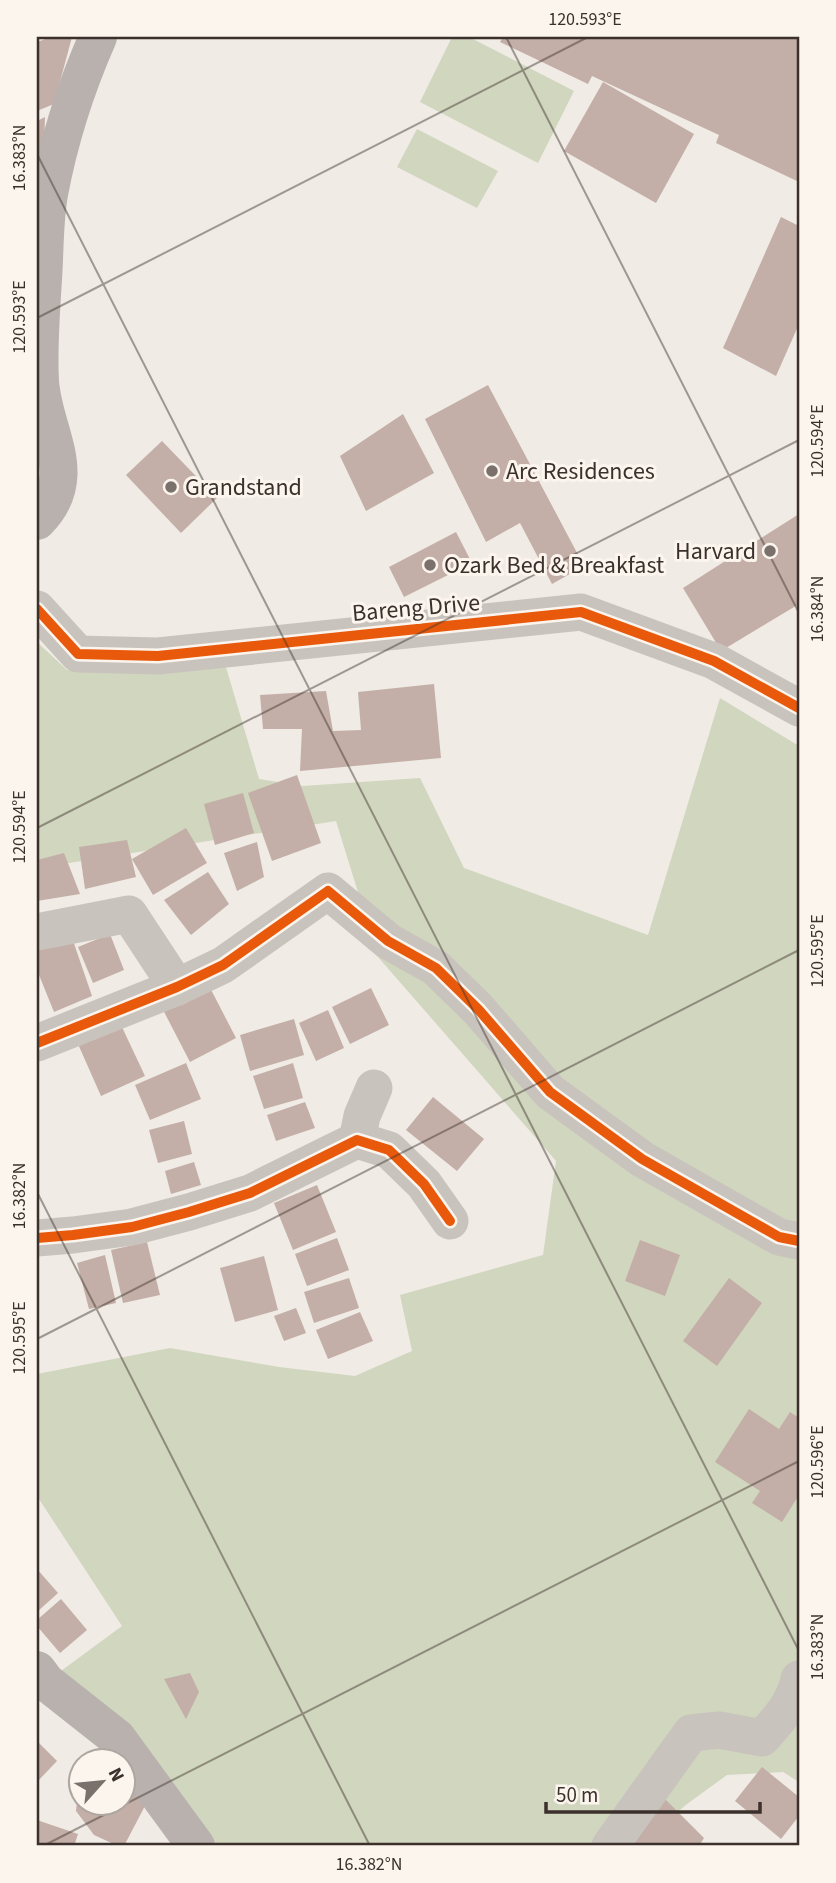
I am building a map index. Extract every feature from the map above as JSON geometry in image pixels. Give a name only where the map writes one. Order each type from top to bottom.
[{"type":"main road","points":[[37,521],[51,507],[59,481],[57,449],[40,384],[38,337],[48,197],[59,147],[78,86],[98,37]]},
{"type":"main road","points":[[37,1670],[46,1682],[117,1738],[196,1846]]},
{"type":"street","name":"Bareng Drive","points":[[37,609],[78,654],[158,656],[322,638],[454,643],[581,612],[714,661],[799,708]]},
{"type":"street","points":[[37,1043],[177,987],[223,965],[328,891],[388,941],[436,968],[478,1009],[550,1092],[642,1159],[779,1237],[799,1241]]},
{"type":"street","points":[[37,932],[129,914],[177,987]]},
{"type":"street","points":[[358,1140],[362,1116],[374,1088]]},
{"type":"street","points":[[37,1238],[73,1236],[132,1227],[201,1209],[250,1193],[358,1140],[389,1150],[424,1184],[450,1221]]},
{"type":"street","points":[[610,1846],[691,1732],[719,1730],[762,1738],[783,1716],[796,1694],[799,1679]]},
{"type":"green space","points":[[452,37],[469,37],[574,91],[538,163],[420,102]]},
{"type":"green space","points":[[417,129],[498,171],[477,208],[397,167]]},
{"type":"green space","points":[[37,642],[67,670],[226,667],[259,779],[303,786],[420,778],[464,868],[648,935],[720,698],[799,746],[799,1782],[783,1772],[727,1775],[637,1846],[196,1846],[136,1780],[136,1746],[105,1746],[46,1682],[122,1626],[37,1496],[37,1374],[170,1348],[279,1367],[355,1376],[412,1351],[400,1295],[543,1255],[556,1161],[378,957],[336,821],[37,868]]},
{"type":"building","points":[[51,37],[72,37],[54,104],[37,111],[37,42]]},
{"type":"building","points":[[503,37],[799,39],[799,182],[716,143],[719,135],[592,76],[588,84],[500,42]]},
{"type":"building","points":[[603,82],[694,134],[656,203],[564,151]]},
{"type":"building","points":[[45,117],[43,186],[37,188],[37,121]]},
{"type":"building","points":[[781,217],[799,226],[799,324],[776,376],[723,348]]},
{"type":"building","name":"Arc Residences","points":[[488,385],[584,566],[552,584],[520,523],[486,542],[425,419]]},
{"type":"building","points":[[403,414],[434,473],[366,511],[340,456]]},
{"type":"building","name":"Grandstand","points":[[162,441],[217,498],[181,533],[126,475]]},
{"type":"building","name":"Harvard","points":[[799,514],[799,604],[721,651],[683,588]]},
{"type":"building","name":"Ozark Bed & Breakfast","points":[[456,532],[472,563],[404,597],[389,567]]},
{"type":"building","points":[[434,684],[441,758],[300,771],[302,729],[263,729],[260,695],[326,691],[333,731],[361,730],[358,692]]},
{"type":"building","points":[[297,775],[321,843],[272,861],[248,793]]},
{"type":"building","points":[[243,793],[254,833],[215,845],[204,804]]},
{"type":"building","points":[[186,828],[207,863],[153,895],[132,859]]},
{"type":"building","points":[[127,840],[136,877],[85,889],[79,847]]},
{"type":"building","points":[[257,842],[264,877],[237,891],[224,853]]},
{"type":"building","points":[[64,853],[80,894],[37,901],[37,860]]},
{"type":"building","points":[[208,872],[229,904],[191,935],[164,900]]},
{"type":"building","points":[[69,929],[92,996],[54,1012],[37,970],[37,940]]},
{"type":"building","points":[[110,934],[124,970],[93,983],[78,947]]},
{"type":"building","points":[[206,980],[236,1038],[190,1062],[160,1004]]},
{"type":"building","points":[[371,988],[389,1025],[350,1044],[332,1007]]},
{"type":"building","points":[[328,1010],[344,1048],[316,1061],[299,1023]]},
{"type":"building","points":[[294,1019],[304,1055],[250,1071],[240,1035]]},
{"type":"building","points":[[121,1025],[145,1076],[101,1096],[78,1044]]},
{"type":"building","points":[[186,1063],[201,1099],[150,1120],[135,1085]]},
{"type":"building","points":[[293,1063],[303,1098],[264,1109],[253,1076]]},
{"type":"building","points":[[433,1097],[484,1139],[457,1171],[406,1130]]},
{"type":"building","points":[[305,1102],[315,1128],[276,1141],[267,1115]]},
{"type":"building","points":[[184,1121],[192,1154],[158,1163],[149,1130]]},
{"type":"building","points":[[194,1162],[201,1185],[171,1194],[165,1171]]},
{"type":"building","points":[[317,1185],[336,1232],[293,1250],[274,1203]]},
{"type":"building","points":[[337,1238],[349,1270],[307,1286],[295,1254]]},
{"type":"building","points":[[640,1240],[680,1255],[665,1296],[625,1281]]},
{"type":"building","points":[[147,1242],[160,1295],[123,1303],[111,1250]]},
{"type":"building","points":[[105,1255],[116,1303],[89,1309],[77,1263]]},
{"type":"building","points":[[264,1256],[278,1310],[235,1322],[220,1268]]},
{"type":"building","points":[[349,1278],[359,1308],[314,1323],[304,1292]]},
{"type":"building","points":[[729,1278],[762,1303],[717,1366],[683,1341]]},
{"type":"building","points":[[296,1308],[306,1333],[284,1341],[274,1316]]},
{"type":"building","points":[[360,1312],[373,1341],[328,1359],[316,1330]]},
{"type":"building","points":[[749,1409],[779,1429],[790,1412],[799,1418],[799,1495],[782,1522],[752,1503],[760,1491],[715,1462]]},
{"type":"building","points":[[37,1569],[58,1593],[37,1612]]},
{"type":"building","points":[[61,1599],[87,1630],[60,1653],[37,1626],[37,1620]]},
{"type":"building","points":[[190,1673],[199,1692],[186,1719],[164,1679]]},
{"type":"building","points":[[37,1741],[57,1761],[37,1782]]},
{"type":"building","points":[[762,1767],[799,1797],[799,1816],[781,1839],[735,1801]]},
{"type":"building","points":[[136,1788],[147,1802],[124,1846],[94,1835],[80,1816],[136,1816]]},
{"type":"building","points":[[665,1799],[704,1838],[699,1846],[624,1846]]},
{"type":"building","points":[[37,1820],[78,1834],[74,1846],[37,1846]]},
{"type":"cycle path","points":[[37,609],[78,654],[158,656],[581,612],[714,661],[799,708]]},
{"type":"cycle path","points":[[37,1043],[177,987],[223,965],[328,891],[388,941],[436,968],[478,1009],[550,1092],[642,1159],[779,1237],[799,1241]]},
{"type":"cycle path","points":[[37,1238],[132,1227],[189,1212],[250,1193],[357,1140],[389,1150],[424,1184],[450,1221]]},
{"type":"place","name":"Arc Residences","points":[[492,471]]},
{"type":"place","name":"Grandstand","points":[[171,487]]},
{"type":"place","name":"Harvard","points":[[770,551]]},
{"type":"place","name":"Ozark Bed & Breakfast","points":[[430,565]]}]
